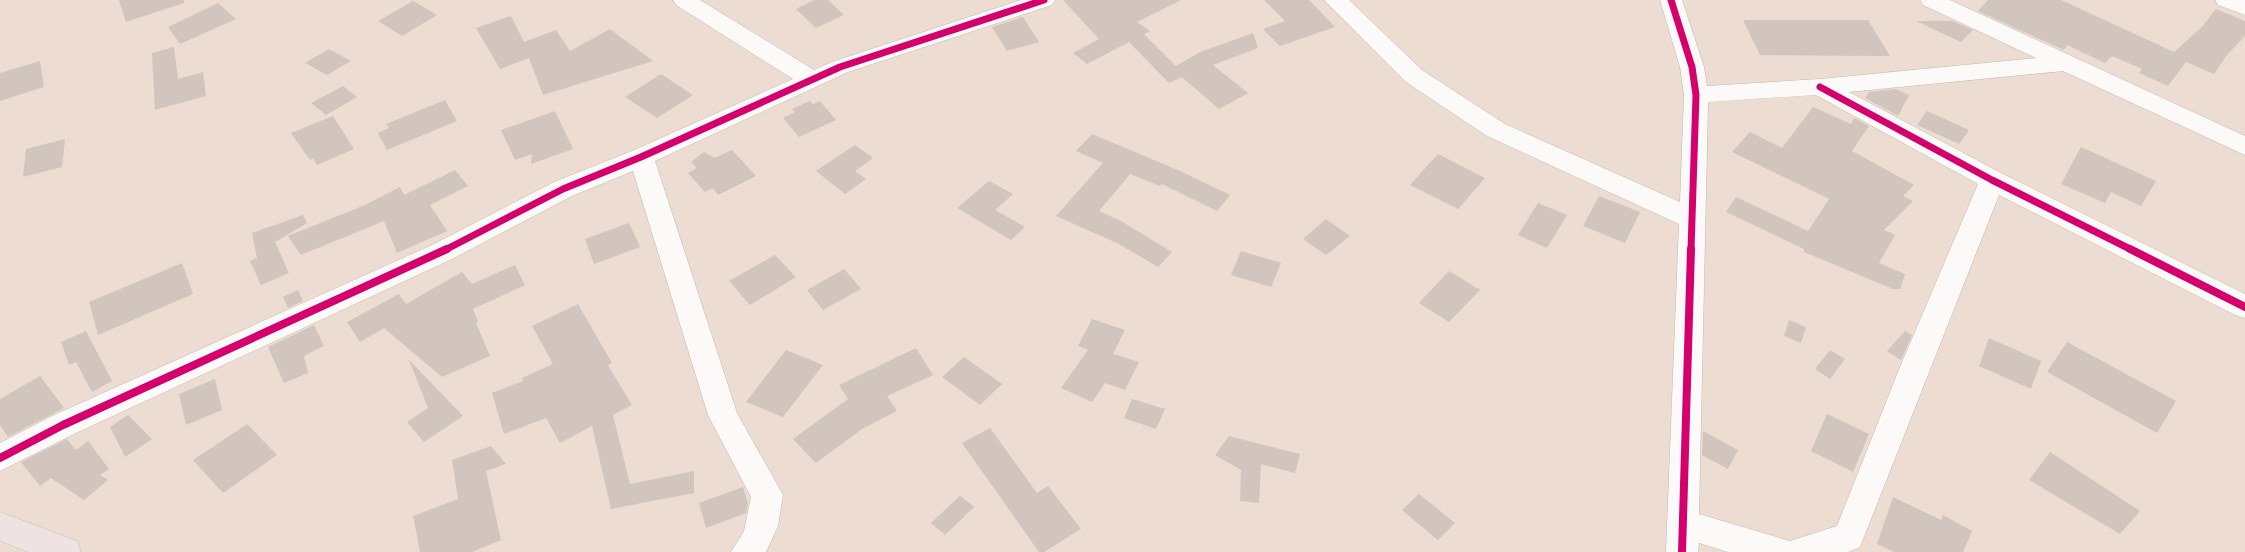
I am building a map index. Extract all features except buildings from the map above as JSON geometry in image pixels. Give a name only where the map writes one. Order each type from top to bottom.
[{"type":"main road","points":[[0,526],[65,552]]},
{"type":"street","points":[[684,0],[813,80]]},
{"type":"street","points":[[0,458],[63,425],[442,252],[563,189],[641,158],[840,68],[1044,0]]},
{"type":"street","points":[[1335,0],[1414,76],[1496,130],[1692,219]]},
{"type":"street","points":[[1671,0],[1692,67],[1696,95],[1682,538],[1779,552]]},
{"type":"street","points":[[1931,0],[2245,146]]},
{"type":"street","points":[[2226,0],[2245,8]]},
{"type":"street","points":[[1696,95],[1820,87],[2066,62]]},
{"type":"street","points":[[1820,87],[1992,180],[2245,307]]},
{"type":"street","points":[[641,158],[724,415],[767,496],[756,544],[748,552]]},
{"type":"street","points":[[1801,552],[1849,537],[1915,367],[1992,180]]},
{"type":"cycle path","points":[[0,458],[63,425],[442,252],[563,189],[641,157],[840,67],[1044,0]]},
{"type":"cycle path","points":[[1671,0],[1692,67],[1696,95],[1682,552]]},
{"type":"cycle path","points":[[1820,87],[1992,180],[2245,307]]}]
